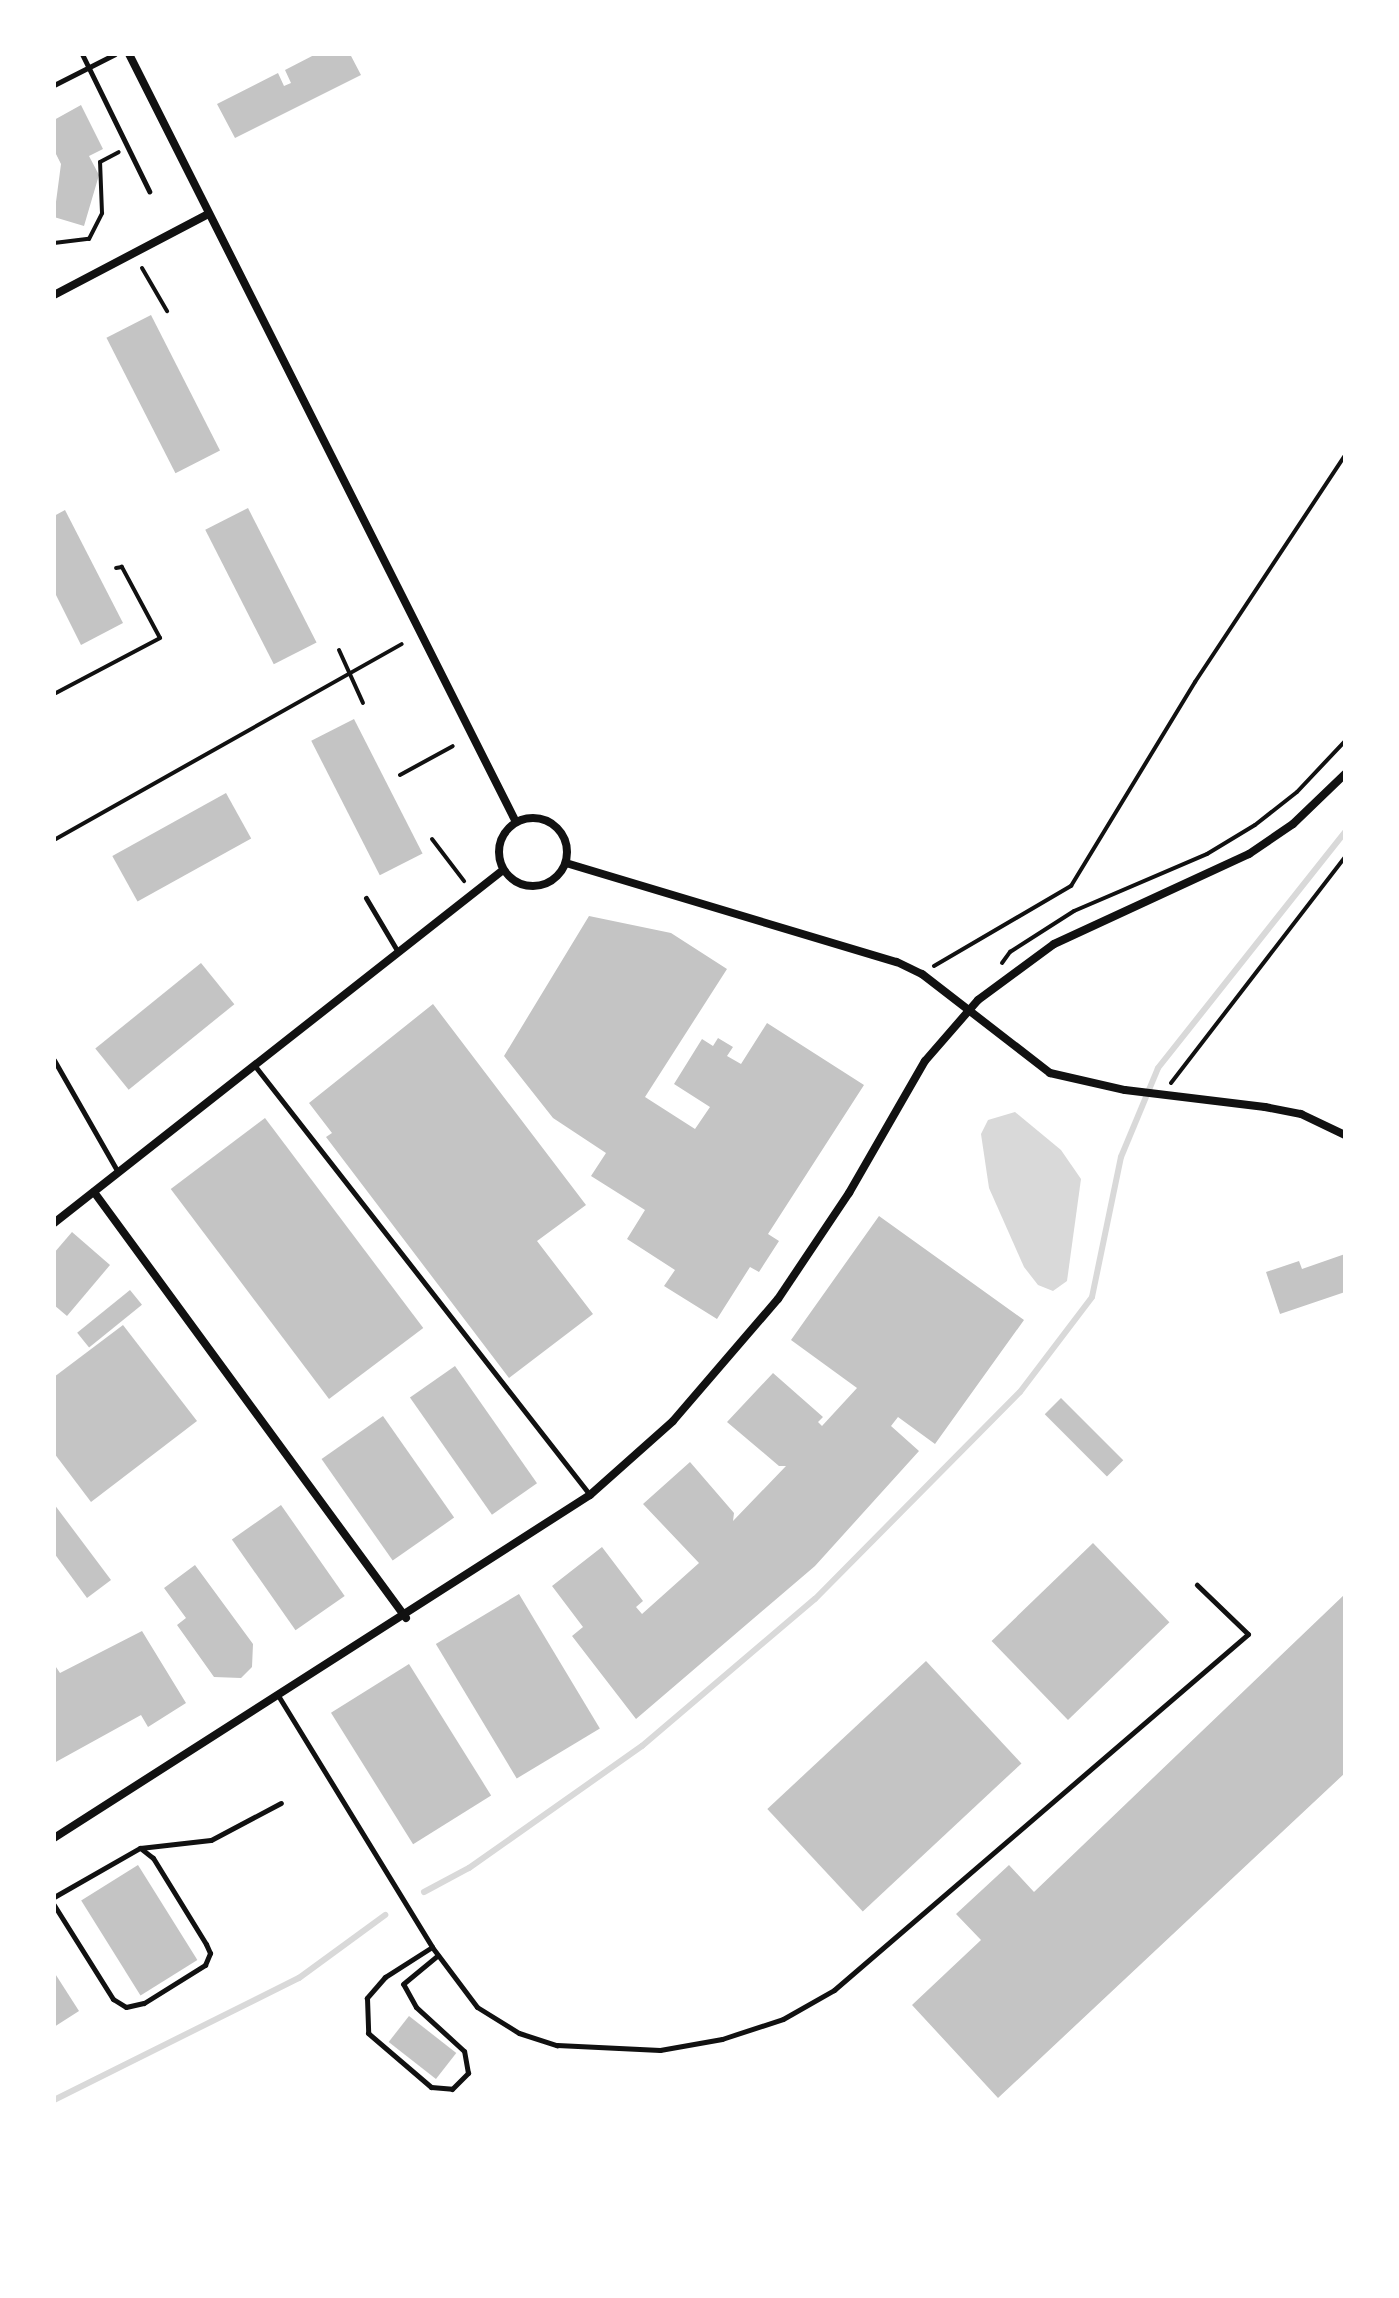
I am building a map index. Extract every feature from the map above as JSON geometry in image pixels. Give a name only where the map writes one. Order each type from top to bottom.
[{"type":"street","points":[[129,54],[516,822]]},
{"type":"street","points":[[54,295],[208,214]]},
{"type":"street","points":[[54,1838],[406,1618],[590,1495],[682,1411],[778,1299],[849,1193],[925,1061],[969,1008],[1054,944],[1249,854],[1293,824],[1345,774]]},
{"type":"street","points":[[536,818],[555,826],[566,843],[566,863],[542,886],[520,885],[503,870],[498,848],[516,822],[536,818]]},
{"type":"street","points":[[566,863],[922,974],[969,1008],[1039,1068],[1134,1091],[1301,1114],[1345,1135]]},
{"type":"street","points":[[54,1223],[503,870]]},
{"type":"street","points":[[94,1192],[406,1618]]},
{"type":"lane","points":[[82,54],[149,191]]},
{"type":"lane","points":[[54,85],[115,54]]},
{"type":"lane","points":[[366,898],[398,952]]},
{"type":"lane","points":[[54,1060],[118,1173]]},
{"type":"lane","points":[[255,1066],[590,1495]]},
{"type":"lane","points":[[279,1697],[432,1947],[477,2007],[519,2033],[557,2045],[660,2050],[722,2039],[783,2019],[834,1990],[1248,1634],[1197,1585]]},
{"type":"lane","points":[[54,1897],[140,1848],[211,1840],[281,1803]]},
{"type":"lane","points":[[54,1905],[113,1999],[126,2007],[144,2003],[205,1965],[210,1953],[206,1944],[153,1858],[140,1848]]},
{"type":"lane","points":[[432,1947],[385,1977],[367,1998],[368,2033],[431,2087],[452,2089],[468,2073],[464,2051],[416,2007],[403,1984],[438,1955]]},
{"type":"path","points":[[54,243],[89,239],[102,213],[100,162],[128,148]]},
{"type":"path","points":[[142,268],[167,311]]},
{"type":"path","points":[[922,974],[1071,886],[1195,682],[1345,455]]},
{"type":"path","points":[[54,694],[160,638],[122,567],[116,568]]},
{"type":"path","points":[[54,840],[402,644]]},
{"type":"path","points":[[339,650],[363,703]]},
{"type":"path","points":[[1010,952],[1074,911],[1243,833],[1297,792],[1345,741]]},
{"type":"path","points":[[400,775],[453,746]]},
{"type":"path","points":[[432,839],[474,890]]},
{"type":"path","points":[[1161,1094],[1345,857]]},
{"type":"shaded area","points":[[1015,1112],[1061,1150],[1081,1179],[1067,1281],[1053,1291],[1038,1285],[1024,1267],[989,1188],[981,1134],[988,1120]]},
{"type":"building","points":[[316,54],[350,54],[361,75],[235,138],[217,104],[278,73],[284,86],[291,83],[285,70]]},
{"type":"building","points":[[81,105],[103,149],[89,156],[99,175],[84,226],[54,217],[61,164],[54,150],[54,120]]},
{"type":"building","points":[[151,315],[220,450],[175,473],[106,338]]},
{"type":"building","points":[[248,508],[317,643],[274,664],[205,530]]},
{"type":"building","points":[[65,510],[123,623],[81,645],[54,591],[54,516]]},
{"type":"building","points":[[354,719],[423,854],[380,875],[311,741]]},
{"type":"building","points":[[226,793],[251,838],[138,902],[112,856]]},
{"type":"building","points":[[589,916],[671,933],[727,969],[645,1097],[695,1129],[710,1107],[674,1084],[702,1039],[713,1046],[718,1038],[733,1047],[727,1056],[741,1064],[767,1023],[864,1085],[768,1234],[779,1241],[759,1272],[750,1267],[717,1319],[664,1286],[675,1270],[627,1239],[645,1210],[591,1176],[606,1153],[553,1118],[504,1056]]},
{"type":"building","points":[[201,963],[234,1004],[129,1090],[95,1049]]},
{"type":"building","points":[[433,1004],[586,1205],[537,1241],[593,1314],[509,1378],[326,1137],[332,1133],[309,1103]]},
{"type":"building","points":[[265,1118],[423,1328],[329,1399],[171,1189]]},
{"type":"building","points":[[879,1216],[1024,1320],[935,1444],[898,1417],[891,1426],[919,1451],[815,1566],[636,1719],[572,1636],[583,1627],[552,1586],[602,1547],[643,1601],[636,1607],[642,1614],[699,1563],[643,1504],[690,1462],[734,1513],[733,1521],[786,1466],[779,1466],[727,1422],[773,1373],[823,1417],[818,1422],[822,1426],[857,1388],[791,1340]]},
{"type":"building","points":[[72,1232],[110,1265],[67,1316],[54,1305],[54,1253]]},
{"type":"building","points":[[1345,1254],[1345,1292],[1280,1314],[1266,1272],[1299,1261],[1302,1269]]},
{"type":"building","points":[[130,1290],[142,1305],[89,1348],[77,1333]]},
{"type":"building","points":[[123,1325],[197,1421],[91,1502],[54,1453],[54,1377]]},
{"type":"building","points":[[455,1366],[537,1483],[492,1515],[410,1398]]},
{"type":"building","points":[[1061,1398],[1123,1460],[1107,1476],[1045,1414]]},
{"type":"building","points":[[383,1416],[454,1518],[393,1561],[322,1459]]},
{"type":"building","points":[[54,1504],[111,1580],[87,1598],[54,1553]]},
{"type":"building","points":[[281,1505],[345,1596],[296,1630],[232,1539]]},
{"type":"building","points":[[1093,1543],[1169,1622],[1068,1720],[992,1641]]},
{"type":"building","points":[[195,1565],[253,1644],[252,1667],[241,1678],[214,1677],[177,1625],[186,1618],[164,1588]]},
{"type":"building","points":[[519,1594],[600,1729],[517,1779],[436,1644]]},
{"type":"building","points":[[1345,1594],[1345,1773],[998,2098],[912,2005],[981,1940],[956,1914],[1009,1865],[1034,1892]]},
{"type":"building","points":[[142,1631],[186,1703],[148,1727],[141,1715],[54,1763],[54,1664],[60,1673]]},
{"type":"building","points":[[926,1661],[1021,1763],[863,1911],[767,1809]]},
{"type":"building","points":[[409,1664],[491,1795],[413,1844],[331,1713]]},
{"type":"building","points":[[138,1865],[197,1960],[141,1995],[81,1901]]},
{"type":"building","points":[[54,1972],[79,2011],[54,2027]]},
{"type":"building","points":[[409,2016],[456,2053],[436,2079],[389,2042]]},
{"type":"waterway","points":[[424,1892],[469,1868],[642,1746],[815,1599],[1020,1392],[1092,1297],[1121,1157],[1158,1068],[1345,832]]},
{"type":"waterway","points":[[54,2100],[299,1978],[385,1915]]}]
